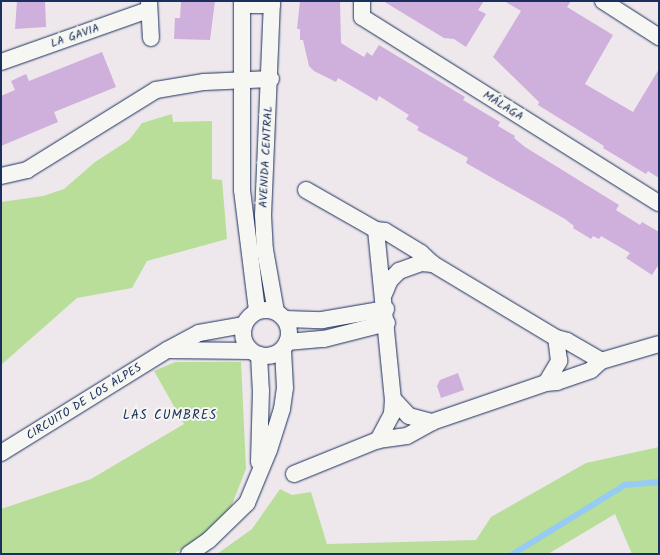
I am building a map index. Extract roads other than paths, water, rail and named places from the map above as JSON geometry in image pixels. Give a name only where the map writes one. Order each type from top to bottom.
[{"type":"street","name":"MÁLAGA","points":[[362,1],[362,17],[659,203]]},
{"type":"street","points":[[603,1],[659,37]]},
{"type":"street","points":[[242,3],[272,3]]},
{"type":"street","name":"AVENIDA CENTRAL","points":[[242,3],[241,80],[244,217],[257,311]]},
{"type":"street","name":"AVENIDA CENTRAL","points":[[272,3],[271,79],[263,215],[265,250],[281,315]]},
{"type":"street","name":"LA GAVIA","points":[[1,62],[149,5],[151,38]]},
{"type":"street","points":[[1,176],[26,170],[156,90],[241,80],[271,79]]},
{"type":"street","points":[[306,190],[376,230],[385,231],[421,253],[433,264],[556,338],[566,341],[601,361]]},
{"type":"street","points":[[244,217],[263,215]]},
{"type":"street","points":[[376,230],[386,309],[393,399],[392,414],[378,440]]},
{"type":"street","points":[[386,309],[390,280],[399,271],[415,264],[433,264]]},
{"type":"street","points":[[259,469],[261,390],[255,353],[242,334],[244,325],[249,317],[257,311],[267,309],[281,315],[322,320],[386,309]]},
{"type":"street","points":[[167,350],[276,354],[285,346],[324,339],[386,309]]},
{"type":"street","points":[[189,554],[209,540],[246,503],[268,450],[282,409],[285,388],[285,346],[290,334],[281,315]]},
{"type":"street","name":"CIRCUITO DE LOS ALPES","points":[[1,452],[167,350],[199,334],[244,325]]},
{"type":"street","points":[[546,383],[559,361],[556,338]]},
{"type":"street","points":[[294,474],[378,440],[407,436],[432,422],[546,383],[557,382],[591,370],[601,361],[659,344]]},
{"type":"street","points":[[393,399],[409,416],[432,422]]},
{"type":"waterway","points":[[513,554],[625,485],[659,482]]},
{"type":"district","name":"LAS CUMBRES","points":[[170,416]]}]
